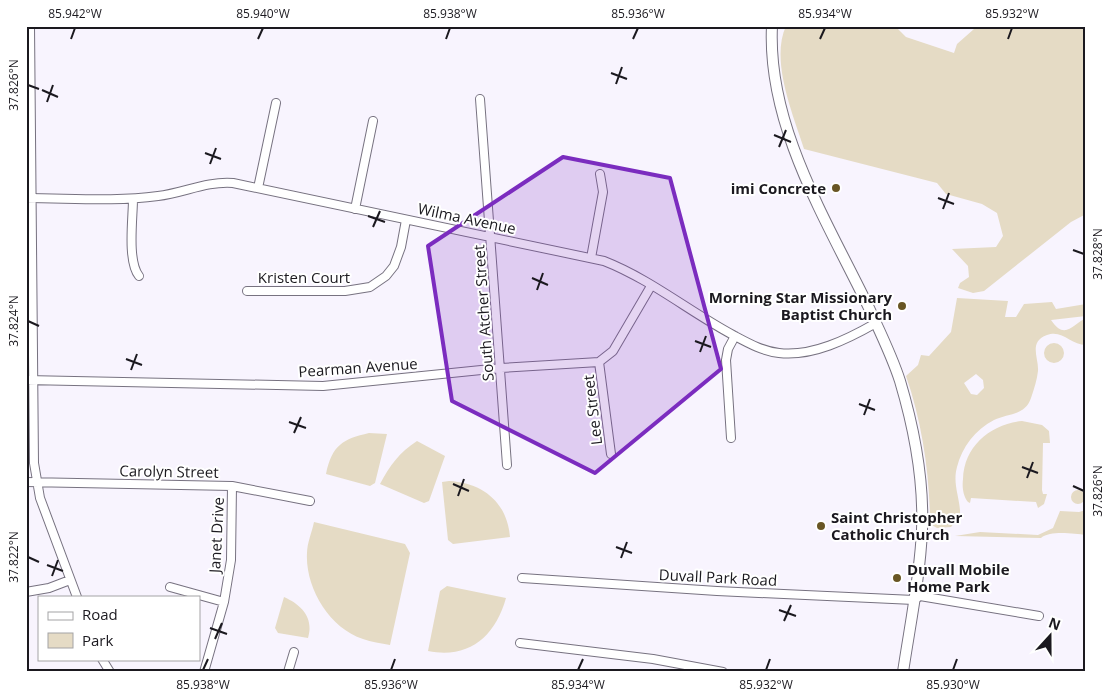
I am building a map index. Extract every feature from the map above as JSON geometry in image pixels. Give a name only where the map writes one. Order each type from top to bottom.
[{"type":"main road","points":[[772,26],[772,62],[776,88],[788,132],[816,199],[876,323],[900,382],[911,424],[918,468],[922,529],[903,672]]},
{"type":"street","points":[[30,26],[29,380],[34,463],[36,482],[77,596]]},
{"type":"street","name":"South Atcher Street","points":[[480,100],[507,465]]},
{"type":"street","points":[[258,188],[276,102]]},
{"type":"street","points":[[355,209],[373,122]]},
{"type":"street","points":[[591,258],[603,192],[600,174]]},
{"type":"street","name":"Wilma Avenue","points":[[29,198],[134,199],[177,193],[212,183],[233,183],[591,258],[614,265],[760,349],[788,354],[826,346],[876,323]]},
{"type":"street","points":[[134,199],[132,259],[134,271],[139,276]]},
{"type":"street","name":"Kristen Court","points":[[247,291],[345,291],[370,287],[386,276],[394,266],[406,220]]},
{"type":"street","points":[[600,362],[613,351],[651,286]]},
{"type":"street","points":[[731,438],[726,360],[728,349],[735,336]]},
{"type":"street","name":"Pearman Avenue","points":[[29,380],[323,386],[501,368],[600,362]]},
{"type":"street","name":"Lee Street","points":[[600,362],[611,454]]},
{"type":"street","name":"Carolyn Street","points":[[26,482],[232,486],[310,501]]},
{"type":"street","name":"Janet Drive","points":[[204,672],[224,602],[230,560],[232,486]]},
{"type":"street","name":"Duvall Park Road","points":[[522,578],[698,590],[914,600],[920,596],[1039,616]]},
{"type":"street","points":[[26,592],[49,588],[70,580]]},
{"type":"street","points":[[170,586],[224,602]]},
{"type":"street","points":[[520,643],[653,659],[722,672]]},
{"type":"street","points":[[288,672],[294,652]]},
{"type":"street","points":[[103,660],[110,672]]},
{"type":"highlighted area","points":[[563,157],[670,178],[721,369],[595,473],[452,401],[428,246]]},
{"type":"green space","points":[[786,26],[895,26],[906,37],[954,53],[957,44],[974,29],[1015,26],[1086,26],[1086,214],[1071,222],[984,291],[973,293],[958,288],[960,283],[969,277],[968,266],[952,249],[996,247],[1003,236],[997,213],[982,204],[946,194],[937,183],[804,149],[789,104],[782,71],[782,40]]},
{"type":"green space","points":[[957,298],[1008,301],[1005,317],[1016,317],[1024,304],[1052,302],[1056,309],[1086,304],[1086,316],[1051,320],[1056,326],[1065,330],[1086,318],[1086,345],[1076,343],[1057,334],[1041,338],[1036,346],[1038,374],[1028,404],[1016,413],[987,424],[970,440],[959,460],[956,474],[960,516],[951,527],[937,528],[930,524],[929,487],[921,430],[906,376],[918,365],[921,355],[929,356],[951,332]],"holes":[[[976,374],[983,380],[984,388],[977,395],[971,394],[964,383]]]},
{"type":"green space","points":[[1054,343],[1061,346],[1064,353],[1061,360],[1054,363],[1047,360],[1044,353],[1047,346]]},
{"type":"green space","points":[[1022,421],[1042,425],[1049,431],[1050,443],[1043,443],[1042,490],[1043,494],[1047,494],[1044,504],[1038,508],[1036,502],[971,498],[970,503],[968,502],[963,491],[963,479],[968,456],[974,447],[990,432],[1011,423]]},
{"type":"green space","points":[[369,433],[387,434],[375,483],[370,486],[326,474],[332,456],[340,445],[352,438]]},
{"type":"green space","points":[[417,441],[445,456],[429,501],[424,503],[380,484],[396,460]]},
{"type":"green space","points":[[449,481],[472,486],[482,490],[491,497],[504,514],[510,537],[453,544],[448,540],[442,482]]},
{"type":"green space","points":[[1075,490],[1081,490],[1085,497],[1081,504],[1075,504],[1071,500],[1071,494]]},
{"type":"green space","points":[[1086,510],[1086,535],[1056,533],[1041,538],[955,536],[980,532],[1038,535],[1053,528],[1060,511],[1079,512]]},
{"type":"green space","points":[[314,522],[405,544],[410,553],[390,645],[366,640],[351,634],[330,616],[322,605],[310,579],[307,566],[307,549]]},
{"type":"green space","points":[[447,586],[506,598],[495,624],[478,642],[456,652],[428,651],[440,591]]},
{"type":"green space","points":[[284,597],[301,608],[308,618],[308,638],[278,633],[275,628]]},
{"type":"place","name":"imi Concrete","points":[[836,188]]},
{"type":"place","name":"Morning Star Missionary Baptist Church","points":[[902,306]]},
{"type":"place","name":"Saint Christopher Catholic Church","points":[[821,526]]},
{"type":"place","name":"Duvall Mobile Home Park","points":[[897,578]]}]
